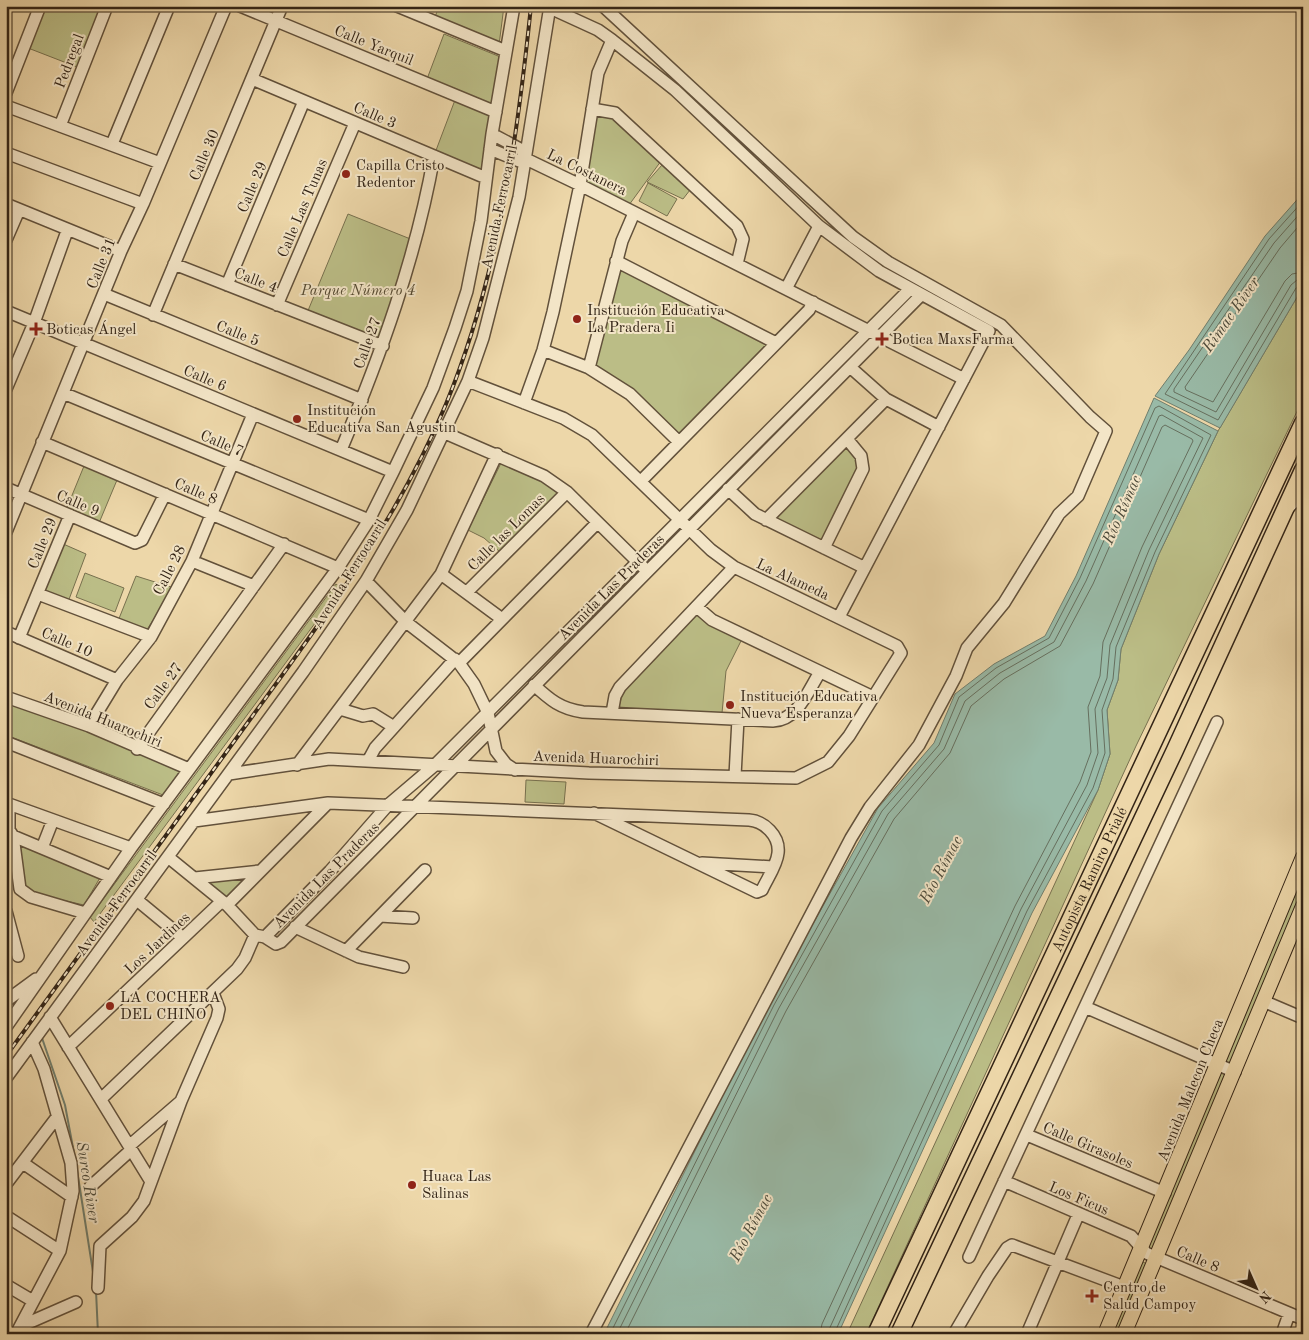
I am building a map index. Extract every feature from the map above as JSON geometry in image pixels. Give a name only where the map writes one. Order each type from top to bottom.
[{"type":"highway","name":"Autopista Ramiro Prialé","points":[[876,1334],[1303,423]]},
{"type":"highway","name":"Autopista Ramiro Prialé","points":[[900,1334],[1175,750],[1303,472]]},
{"type":"main road","name":"Avenida Malecon Checa","points":[[1105,1334],[1303,857]]},
{"type":"main road","points":[[1124,1334],[1303,906]]},
{"type":"street","points":[[6,93],[40,6]]},
{"type":"street","name":"Pedregal","points":[[60,126],[107,6]]},
{"type":"street","points":[[112,144],[168,6]]},
{"type":"street","name":"Calle 31","points":[[6,532],[84,344],[120,251],[143,204],[226,6]]},
{"type":"street","name":"Calle Yarquil","points":[[240,6],[496,112]]},
{"type":"street","name":"Calle 30","points":[[153,315],[282,6]]},
{"type":"street","points":[[397,6],[506,51]]},
{"type":"street","name":"Avenida Ferrocarril","points":[[6,1027],[131,848],[338,568],[369,520],[393,472],[433,388],[455,328],[466,291],[480,221],[492,134],[514,6]]},
{"type":"street","points":[[591,1334],[851,838],[870,807],[919,745],[956,676],[967,648],[1004,603],[1058,514],[1078,496],[1106,431],[1085,412],[1001,324],[888,262],[853,237],[603,6]]},
{"type":"street","points":[[550,7],[598,30],[675,90],[820,226],[879,271],[989,331],[863,568],[839,617]]},
{"type":"street","name":"Avenida Ferrocarril","points":[[6,1078],[229,774],[366,581],[407,510],[468,381],[483,338],[502,267],[526,159],[550,7]]},
{"type":"street","points":[[524,402],[543,350],[554,312],[580,185],[598,73],[612,40]]},
{"type":"street","name":"Calle 3","points":[[252,79],[486,178]]},
{"type":"street","name":"Calle 29","points":[[227,285],[304,101]]},
{"type":"street","points":[[6,106],[160,163]]},
{"type":"street","points":[[592,109],[616,114],[737,226],[743,238],[738,264]]},
{"type":"street","name":"Calle Las Tunas","points":[[277,304],[355,123]]},
{"type":"street","name":"La Costanera","points":[[492,134],[522,150],[526,159],[964,378]]},
{"type":"street","name":"La Costanera","points":[[490,149],[519,161],[526,159]]},
{"type":"street","points":[[6,153],[143,204]]},
{"type":"street","name":"Calle 27","points":[[341,450],[383,346],[408,269],[428,193],[434,156]]},
{"type":"street","points":[[6,204],[67,231],[120,251]]},
{"type":"street","points":[[6,240],[19,210]]},
{"type":"street","points":[[589,368],[616,261],[634,213]]},
{"type":"street","points":[[786,288],[820,226]]},
{"type":"street","points":[[6,389],[10,370],[34,323],[67,231]]},
{"type":"street","points":[[616,261],[776,342]]},
{"type":"street","name":"Calle 4","points":[[174,264],[383,346]]},
{"type":"street","name":"Avenida Las Praderas","points":[[101,1099],[237,969],[260,936],[330,871],[388,805],[435,765],[488,713],[869,330],[915,292]]},
{"type":"street","name":"Avenida Las Praderas","points":[[260,936],[279,943],[881,336],[915,292]]},
{"type":"street","name":"Calle 5","points":[[104,294],[362,400]]},
{"type":"street","points":[[641,481],[809,310],[813,302]]},
{"type":"street","name":"Calle 6","points":[[6,312],[393,472]]},
{"type":"street","points":[[543,350],[589,368],[630,394],[679,442]]},
{"type":"street","points":[[850,367],[886,399],[939,427]]},
{"type":"street","name":"La Alameda","points":[[468,381],[563,418],[592,435],[711,550],[734,568],[897,646],[901,653]]},
{"type":"street","name":"Calle 7","points":[[63,393],[369,520]]},
{"type":"street","points":[[766,520],[886,399]]},
{"type":"street","name":"Calle 28","points":[[89,726],[117,680],[150,637],[192,561],[253,414]]},
{"type":"street","points":[[445,433],[544,476],[567,492],[648,572]]},
{"type":"street","points":[[824,548],[863,469],[861,456],[846,439]]},
{"type":"street","name":"Calle 8","points":[[42,442],[338,568]]},
{"type":"street","points":[[297,765],[441,574],[497,454]]},
{"type":"street","name":"Calle 9","points":[[6,488],[135,543],[142,540],[166,494]]},
{"type":"street","points":[[728,489],[755,514],[863,568]]},
{"type":"street","name":"Calle las Lomas","points":[[467,592],[567,492]]},
{"type":"street","points":[[1285,511],[1297,499],[1303,498]]},
{"type":"street","name":"Calle 29","points":[[19,638],[70,515]]},
{"type":"street","points":[[368,762],[375,748],[457,661],[502,619],[597,523]]},
{"type":"street","name":"Calle 27","points":[[137,749],[284,544]]},
{"type":"street","points":[[192,561],[254,586]]},
{"type":"street","points":[[612,713],[615,696],[620,687],[734,568]]},
{"type":"street","points":[[441,574],[502,619]]},
{"type":"street","points":[[366,581],[406,622],[457,661],[474,684],[488,713],[490,730],[498,756],[516,770]]},
{"type":"street","points":[[38,594],[150,637]]},
{"type":"street","points":[[697,607],[712,620],[873,697]]},
{"type":"street","name":"Calle 10","points":[[6,632],[117,680]]},
{"type":"street","name":"Avenida Huarochiri","points":[[229,774],[328,760],[516,770],[796,778],[828,762],[849,736],[901,653]]},
{"type":"street","points":[[534,685],[553,703],[566,710],[773,721],[786,719],[798,707],[820,672]]},
{"type":"street","name":"Avenida Huarochiri","points":[[6,696],[89,726],[137,749],[189,769]]},
{"type":"street","points":[[340,709],[363,716],[373,714],[394,727]]},
{"type":"street","points":[[735,776],[738,719]]},
{"type":"street","points":[[969,1257],[1217,722]]},
{"type":"street","points":[[6,742],[164,804]]},
{"type":"street","points":[[85,913],[31,897],[20,889],[13,836],[9,830],[8,803],[131,848]]},
{"type":"street","points":[[194,821],[328,803],[415,806],[759,821],[770,831],[777,844],[778,853],[760,892],[594,814]]},
{"type":"street","name":"Los Jardines","points":[[68,1047],[184,938],[260,871],[328,803]]},
{"type":"street","points":[[42,848],[53,820]]},
{"type":"street","points":[[13,836],[111,877]]},
{"type":"street","points":[[168,856],[225,903],[260,936]]},
{"type":"street","points":[[696,863],[773,867]]},
{"type":"street","points":[[346,951],[425,870]]},
{"type":"street","points":[[195,878],[260,871]]},
{"type":"street","points":[[137,900],[184,938]]},
{"type":"street","points":[[6,911],[18,956]]},
{"type":"street","points":[[380,916],[413,918]]},
{"type":"street","points":[[295,927],[359,957],[403,967]]},
{"type":"street","points":[[6,1001],[44,973]]},
{"type":"street","points":[[98,1288],[100,1246],[138,1210],[144,1201],[150,1180],[181,1101],[217,1018],[219,1009],[213,993]]},
{"type":"street","points":[[1263,1001],[1303,1018]]},
{"type":"street","points":[[1085,1007],[1234,1072]]},
{"type":"street","points":[[50,1017],[150,1180]]},
{"type":"street","points":[[29,1324],[33,1302],[60,1251],[72,1197],[71,1163],[44,1069],[32,1042]]},
{"type":"street","points":[[90,1187],[181,1101]]},
{"type":"street","points":[[6,1184],[57,1117]]},
{"type":"street","name":"Calle Girasoles","points":[[1027,1135],[1165,1193]]},
{"type":"street","points":[[23,1163],[72,1197]]},
{"type":"street","name":"Los Ficus","points":[[1004,1181],[1078,1215],[1131,1236],[1141,1246]]},
{"type":"street","points":[[1027,1334],[1078,1215]]},
{"type":"street","points":[[6,1216],[60,1251]]},
{"type":"street","points":[[956,1333],[988,1276],[1007,1248],[1015,1245],[1124,1287]]},
{"type":"street","name":"Calle 8","points":[[1141,1246],[1144,1252],[1156,1258],[1303,1320]]},
{"type":"street","points":[[6,1285],[33,1302]]},
{"type":"street","points":[[16,1334],[29,1324],[76,1302]]},
{"type":"street","points":[[1282,1334],[1289,1314]]},
{"type":"green space","points":[[46,6],[102,6],[77,67],[28,48]]},
{"type":"green space","points":[[439,6],[504,6],[499,45],[435,17]]},
{"type":"green space","points":[[444,34],[503,58],[493,107],[427,79]]},
{"type":"green space","points":[[455,100],[492,117],[482,171],[435,153]]},
{"type":"green space","points":[[595,113],[613,119],[661,161],[629,205],[586,183]]},
{"type":"green space","points":[[662,165],[690,190],[683,199],[647,182]]},
{"type":"green space","points":[[648,183],[677,199],[667,216],[639,201]]},
{"type":"green space","name":"Parque Número 4","points":[[348,214],[413,240],[381,341],[307,313]]},
{"type":"green space","points":[[624,269],[764,339],[766,347],[683,431],[678,433],[631,390],[595,367],[618,271]]},
{"type":"green space","points":[[1303,287],[1303,399],[1136,746],[866,1334],[847,1334],[1098,790],[1110,754],[1107,710],[1118,680],[1121,649],[1159,554],[1218,431]]},
{"type":"green space","points":[[846,445],[857,458],[859,466],[823,542],[775,520],[775,517]]},
{"type":"green space","points":[[502,461],[541,480],[559,493],[500,552],[484,538],[468,530]]},
{"type":"green space","points":[[84,466],[117,480],[99,523],[66,510]]},
{"type":"green space","points":[[61,543],[86,554],[68,602],[44,592]]},
{"type":"green space","points":[[85,573],[124,588],[115,612],[76,597]]},
{"type":"green space","points":[[136,576],[174,588],[146,631],[118,621]]},
{"type":"green space","points":[[336,584],[341,588],[94,922],[90,917]]},
{"type":"green space","points":[[697,613],[742,639],[726,671],[722,713],[618,710],[624,688]]},
{"type":"green space","points":[[6,702],[78,727],[180,771],[163,795],[6,735]]},
{"type":"green space","points":[[526,780],[566,782],[564,804],[525,802]]},
{"type":"green space","points":[[18,844],[101,876],[84,905],[31,893],[24,887]]},
{"type":"green space","points":[[1303,864],[1303,899],[1233,1065],[1224,1064]]},
{"type":"green space","points":[[251,875],[226,899],[201,879]]},
{"type":"green space","points":[[1221,1072],[1227,1075],[1155,1250],[1147,1247]]},
{"type":"green space","points":[[1139,1260],[1149,1265],[1120,1334],[1108,1334]]},
{"type":"water","name":"Rimac River","points":[[1303,193],[1303,287],[1220,428],[1155,396],[1189,350],[1265,236]]},
{"type":"water","name":"Río Rímac","points":[[1154,398],[1218,431],[1159,554],[1121,649],[1118,680],[1107,710],[1110,754],[1098,790],[1032,913],[838,1334],[604,1334],[769,1002],[878,808],[934,743],[955,694],[994,664],[1045,636],[1076,576]]},
{"type":"waterway","name":"Surco River","points":[[42,1038],[65,1105],[74,1153]]},
{"type":"waterway","name":"Surco River","points":[[77,1170],[93,1272]]},
{"type":"waterway","name":"Surco River","points":[[96,1291],[98,1334]]},
{"type":"railway","points":[[6,1056],[329,610],[381,531],[426,447],[446,404],[464,356],[492,258],[512,158],[531,6]]},
{"type":"place","name":"Capilla Cristo Redentor","points":[[346,174]]},
{"type":"place","name":"Institución Educativa La Pradera Ii","points":[[577,319]]},
{"type":"place","name":"Boticas Ángel","points":[[36,329]]},
{"type":"place","name":"Botica MaxsFarma","points":[[882,339]]},
{"type":"place","name":"Institución Educativa San Agustin","points":[[297,419]]},
{"type":"place","name":"Institución Educativa Nueva Esperanza","points":[[730,705]]},
{"type":"place","name":"LA COCHERA DEL CHINO","points":[[110,1006]]},
{"type":"place","name":"Huaca Las Salinas","points":[[412,1185]]},
{"type":"place","name":"Centro de Salud Campoy","points":[[1092,1296]]}]
